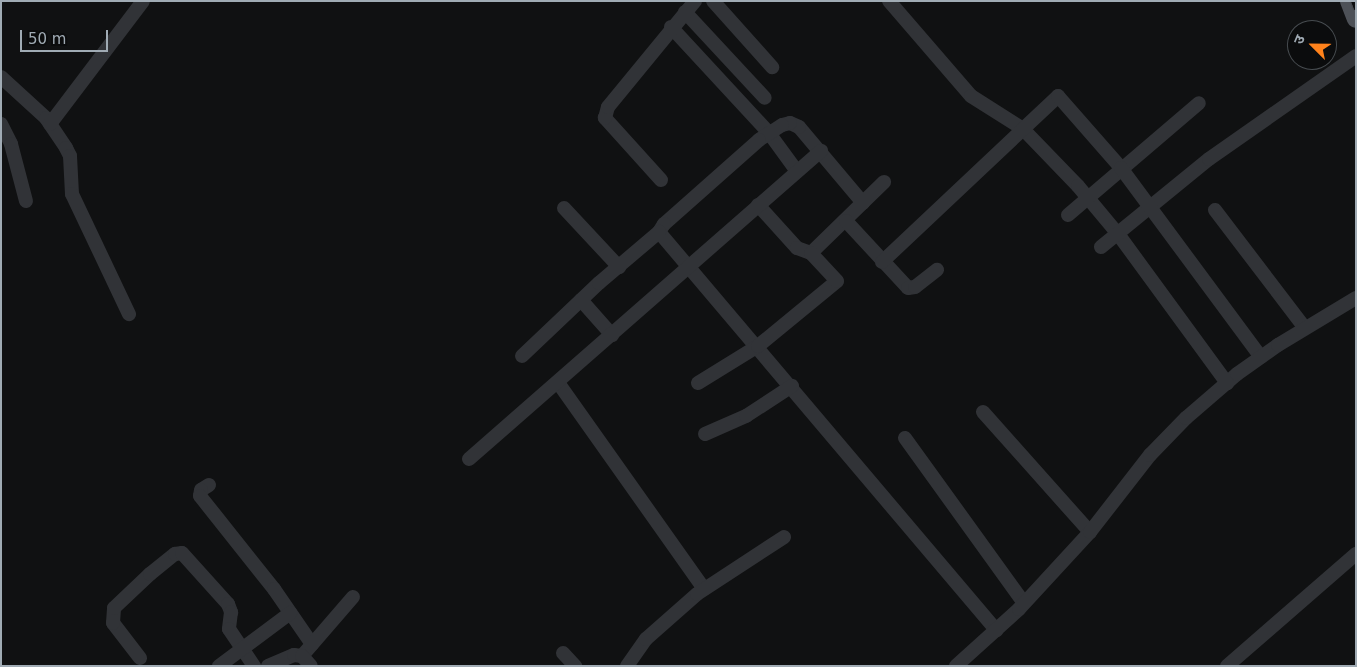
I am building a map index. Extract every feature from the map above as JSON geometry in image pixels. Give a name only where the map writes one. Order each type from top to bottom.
[{"type":"main road","points":[[1349,1],[1356,19]]},
{"type":"street","points":[[50,124],[143,1]]},
{"type":"street","points":[[661,180],[606,118],[608,107],[671,27],[695,1]]},
{"type":"street","points":[[713,1],[772,67]]},
{"type":"street","points":[[889,1],[971,96],[1023,129],[1088,197],[1118,234],[1226,383]]},
{"type":"street","points":[[685,12],[765,98]]},
{"type":"street","points":[[671,27],[769,133],[796,170]]},
{"type":"street","points":[[1102,247],[1209,159],[1356,56]]},
{"type":"street","points":[[1,77],[50,124],[70,156],[72,194],[129,314]]},
{"type":"street","points":[[882,262],[1058,96],[1121,168],[1261,357]]},
{"type":"street","points":[[1068,215],[1199,103]]},
{"type":"street","points":[[1,124],[10,144],[26,201]]},
{"type":"street","points":[[522,356],[582,300],[660,232],[664,224],[769,133],[782,125],[799,127],[863,203]]},
{"type":"street","points":[[469,459],[559,384],[796,170],[821,151]]},
{"type":"street","points":[[812,253],[884,182]]},
{"type":"street","points":[[698,383],[758,346],[837,281],[812,253],[797,248],[758,205]]},
{"type":"street","points":[[564,208],[619,267]]},
{"type":"street","points":[[1215,210],[1305,328]]},
{"type":"street","points":[[846,221],[908,288],[915,287],[937,270]]},
{"type":"street","points":[[660,232],[792,386],[836,445],[996,630]]},
{"type":"street","points":[[956,666],[1024,603],[1090,532],[1150,455],[1186,418],[1226,383],[1261,357],[1356,298]]},
{"type":"street","points":[[582,300],[612,336]]},
{"type":"street","points":[[559,384],[704,588]]},
{"type":"street","points":[[705,434],[746,416],[792,386]]},
{"type":"street","points":[[982,412],[1090,532]]},
{"type":"street","points":[[905,438],[1024,603]]},
{"type":"street","points":[[209,485],[201,490],[200,496],[312,644]]},
{"type":"street","points":[[627,666],[646,639],[704,588],[784,537]]},
{"type":"street","points":[[140,658],[114,623],[114,608],[178,553],[184,554],[228,604],[231,612],[229,629],[254,666]]},
{"type":"street","points":[[1227,666],[1356,554]]},
{"type":"street","points":[[268,666],[287,656],[306,661],[312,644],[353,597]]},
{"type":"street","points":[[219,666],[290,613]]},
{"type":"street","points":[[563,653],[575,666]]},
{"type":"railway","points":[[1353,1],[1356,9]]}]
